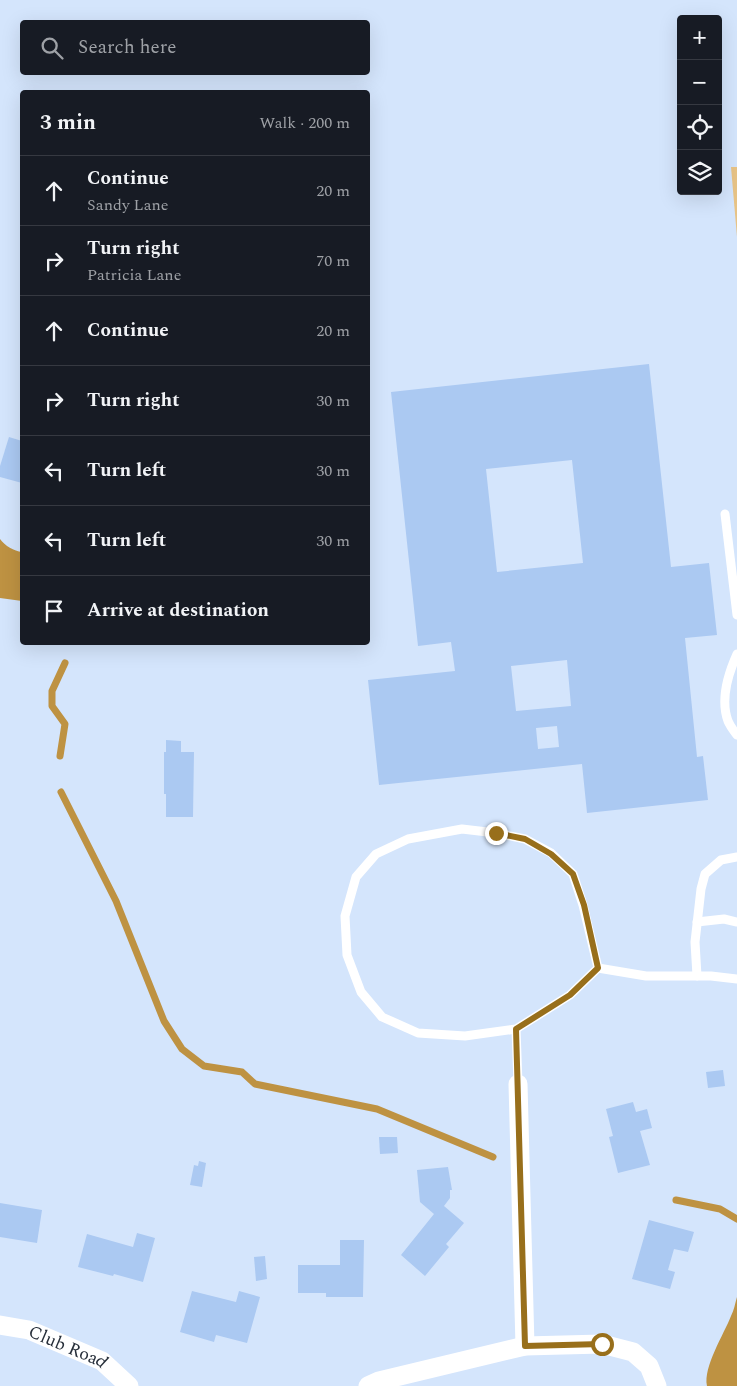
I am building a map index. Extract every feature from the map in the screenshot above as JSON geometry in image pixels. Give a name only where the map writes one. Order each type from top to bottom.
[{"type":"street","points":[[518,1084],[525,1346]]},
{"type":"street","name":"Club Road","points":[[0,1325],[29,1330],[102,1360],[130,1386]]},
{"type":"street","points":[[368,1386],[379,1381],[525,1346],[602,1344],[633,1352],[649,1366],[657,1386]]},
{"type":"lane","points":[[725,514],[737,615]]},
{"type":"lane","points":[[737,654],[726,684],[725,701],[728,722],[737,735]]},
{"type":"lane","points":[[462,829],[525,839],[551,854],[573,874],[584,905],[598,968],[570,995],[516,1029],[465,1036],[418,1033],[382,1017],[361,992],[347,955],[345,916],[356,877],[376,854],[408,839],[462,829]]},
{"type":"lane","points":[[697,976],[695,942],[701,889],[705,874],[722,860],[737,857]]},
{"type":"lane","points":[[698,922],[724,919],[737,922]]},
{"type":"lane","points":[[598,968],[646,976],[697,976],[737,979]]},
{"type":"lane","points":[[516,1029],[518,1084]]},
{"type":"shaded area","points":[[731,167],[737,167],[737,237]]},
{"type":"shaded area","points":[[0,539],[10,548],[20,552],[20,601],[0,598]]},
{"type":"shaded area","points":[[737,1297],[737,1386],[707,1386],[711,1360],[732,1314]]},
{"type":"building","points":[[649,364],[671,567],[709,563],[717,635],[685,638],[697,757],[703,756],[708,800],[587,813],[582,764],[379,785],[368,680],[455,671],[451,642],[418,646],[391,392]],"holes":[[[572,460],[583,563],[497,572],[486,469]],[[567,660],[571,706],[516,711],[511,666]],[[557,726],[559,747],[538,749],[536,728]]]},
{"type":"building","points":[[9,437],[20,440],[20,482],[0,477],[0,466]]},
{"type":"building","points":[[166,740],[181,741],[181,752],[194,752],[193,817],[166,817],[164,752],[166,752]]},
{"type":"building","points":[[723,1070],[725,1086],[708,1088],[706,1072]]},
{"type":"building","points":[[633,1102],[636,1112],[647,1109],[652,1128],[640,1131],[650,1165],[618,1173],[609,1137],[613,1136],[606,1109]]},
{"type":"building","points":[[379,1137],[397,1137],[398,1153],[380,1154]]},
{"type":"building","points":[[199,1161],[206,1163],[202,1187],[190,1185],[194,1165],[198,1166]]},
{"type":"building","points":[[448,1167],[452,1190],[450,1190],[450,1198],[444,1206],[464,1223],[446,1244],[449,1247],[425,1276],[401,1255],[434,1214],[420,1202],[417,1170]]},
{"type":"building","points":[[0,1203],[42,1210],[37,1243],[0,1237]]},
{"type":"building","points":[[649,1220],[694,1232],[688,1252],[674,1249],[668,1270],[675,1272],[670,1289],[632,1279]]},
{"type":"building","points":[[137,1233],[155,1238],[143,1282],[78,1267],[87,1234],[133,1247]]},
{"type":"building","points":[[340,1240],[364,1240],[363,1297],[326,1297],[326,1293],[298,1293],[298,1265],[340,1265]]},
{"type":"building","points":[[265,1256],[267,1279],[256,1281],[254,1257]]},
{"type":"building","points":[[192,1291],[236,1302],[239,1291],[260,1297],[247,1343],[216,1335],[214,1342],[180,1332]]},
{"type":"waterway","points":[[60,756],[65,724],[52,706],[52,691],[65,663]]},
{"type":"waterway","points":[[61,792],[116,901],[164,1021],[182,1049],[204,1066],[242,1072],[255,1084],[377,1109],[493,1157]]},
{"type":"waterway","points":[[676,1200],[720,1209],[737,1219]]},
{"type":"route","points":[[496,833],[525,839],[551,854],[573,874],[584,905],[598,968],[570,995],[516,1029],[525,1346],[602,1344]]}]
